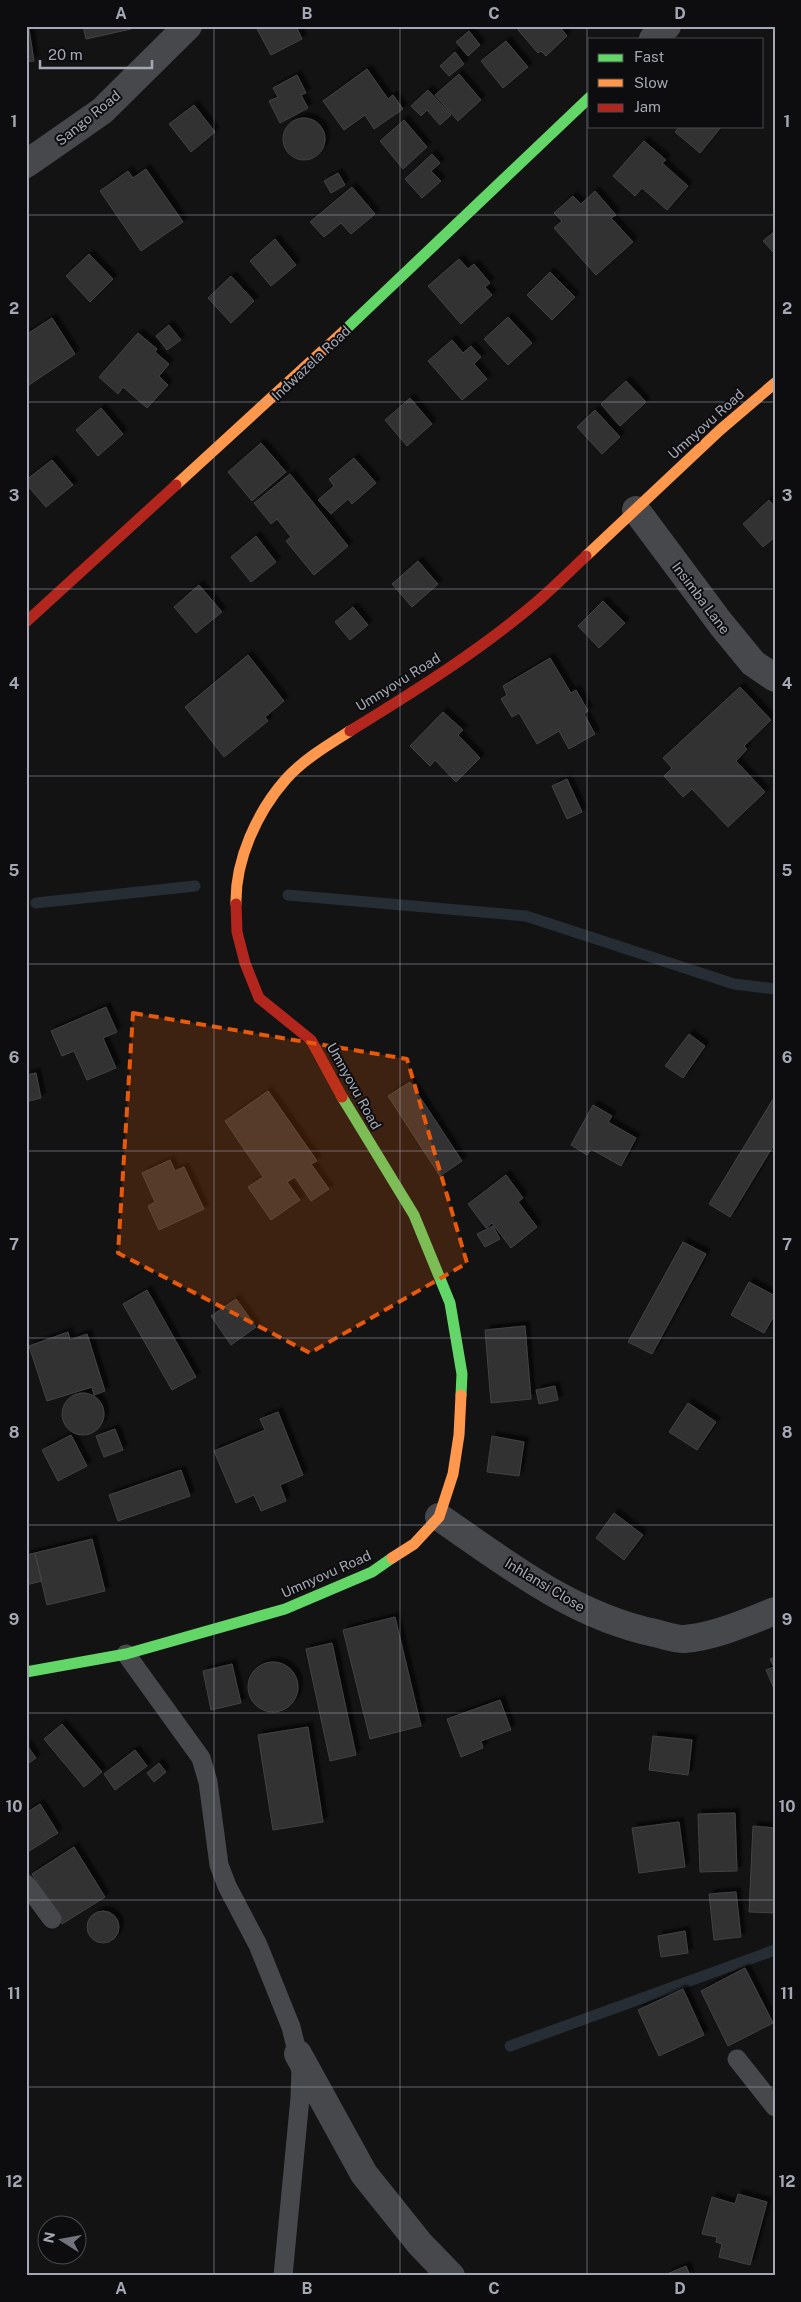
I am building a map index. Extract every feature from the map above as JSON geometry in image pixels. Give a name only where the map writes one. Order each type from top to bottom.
[{"type":"street","name":"Sango Road","points":[[26,164],[102,111],[188,26]]},
{"type":"street","points":[[654,38],[667,26]]},
{"type":"street","name":"Indwazela Road","points":[[26,622],[359,318],[588,99]]},
{"type":"street","name":"Umnyovu Road","points":[[26,1672],[126,1654],[285,1609],[339,1588],[372,1572],[414,1544],[439,1517],[453,1474],[459,1435],[462,1382],[450,1303],[414,1215],[358,1125],[311,1040],[259,998],[245,963],[237,932],[236,895],[241,860],[262,813],[286,779],[314,754],[417,690],[476,649],[538,601],[720,430],[775,383]]},
{"type":"street","name":"Insimba Lane","points":[[636,510],[726,631],[753,663],[775,678]]},
{"type":"street","name":"Inhlansi Close","points":[[439,1517],[574,1605],[633,1628],[684,1639],[732,1628],[775,1611]]},
{"type":"street","points":[[298,2054],[364,2174],[414,2237],[451,2276]]},
{"type":"lane","points":[[126,1654],[201,1758],[208,1782],[219,1865],[227,1886],[258,1945],[292,2026],[301,2066],[300,2098],[283,2276]]},
{"type":"lane","points":[[26,1884],[52,1919]]},
{"type":"lane","points":[[737,2059],[775,2107]]},
{"type":"highlighted area","points":[[133,1013],[407,1059],[467,1263],[310,1353],[118,1253]]},
{"type":"building","points":[[83,26],[131,26],[131,29],[86,39]]},
{"type":"building","points":[[296,26],[302,39],[271,55],[256,27]]},
{"type":"building","points":[[522,26],[559,26],[567,36],[546,56],[541,51],[538,53],[518,30]]},
{"type":"building","points":[[26,29],[29,29],[34,61],[26,62]]},
{"type":"building","points":[[469,31],[480,45],[468,56],[456,42]]},
{"type":"building","points":[[506,41],[528,67],[503,88],[481,61]]},
{"type":"building","points":[[455,52],[464,64],[449,76],[440,66]]},
{"type":"building","points":[[367,69],[388,99],[393,95],[403,109],[374,129],[365,115],[344,130],[323,101]]},
{"type":"building","points":[[459,74],[481,100],[458,121],[435,95]]},
{"type":"building","points":[[297,75],[306,93],[301,95],[308,108],[280,123],[269,101],[278,97],[273,88]]},
{"type":"building","points":[[428,90],[451,115],[440,125],[427,110],[421,116],[411,106]]},
{"type":"building","points":[[194,105],[215,132],[191,152],[169,124]]},
{"type":"building","points":[[304,118],[319,124],[325,139],[319,154],[304,160],[289,154],[283,139],[289,124]]},
{"type":"building","points":[[404,120],[427,147],[403,169],[380,141]]},
{"type":"building","points":[[678,128],[720,128],[700,153],[675,132]]},
{"type":"building","points":[[644,141],[666,160],[662,163],[688,186],[667,210],[642,188],[635,196],[613,176]]},
{"type":"building","points":[[432,154],[440,163],[431,171],[441,181],[422,198],[405,179]]},
{"type":"building","points":[[146,169],[183,222],[141,251],[100,191],[128,171],[133,178]]},
{"type":"building","points":[[338,173],[345,185],[331,193],[324,181]]},
{"type":"building","points":[[352,187],[375,214],[351,234],[341,223],[324,237],[310,222]]},
{"type":"building","points":[[595,191],[616,215],[611,218],[633,242],[596,275],[554,228],[562,221],[554,213],[573,196],[581,204]]},
{"type":"building","points":[[775,231],[775,254],[763,241]]},
{"type":"building","points":[[275,239],[296,265],[271,286],[250,261]]},
{"type":"building","points":[[89,254],[113,279],[90,302],[66,276]]},
{"type":"building","points":[[459,259],[468,269],[474,264],[490,283],[485,287],[492,295],[461,324],[428,286]]},
{"type":"building","points":[[550,272],[575,297],[552,320],[527,295]]},
{"type":"building","points":[[231,276],[254,301],[231,323],[208,298]]},
{"type":"building","points":[[508,317],[532,343],[508,365],[484,339]]},
{"type":"building","points":[[52,318],[75,354],[26,387],[26,332],[27,334]]},
{"type":"building","points":[[169,325],[181,340],[167,350],[156,336]]},
{"type":"building","points":[[138,333],[157,349],[155,352],[169,364],[159,376],[168,385],[147,408],[123,387],[118,394],[99,377]]},
{"type":"building","points":[[452,340],[463,353],[471,346],[481,357],[474,364],[487,379],[462,400],[428,361]]},
{"type":"building","points":[[626,381],[646,402],[620,426],[601,404]]},
{"type":"building","points":[[410,398],[432,424],[407,446],[385,420]]},
{"type":"building","points":[[101,408],[123,434],[98,456],[76,430]]},
{"type":"building","points":[[595,410],[620,437],[602,454],[577,427]]},
{"type":"building","points":[[261,443],[286,472],[252,501],[228,472]]},
{"type":"building","points":[[354,458],[376,483],[352,504],[348,499],[331,514],[318,500],[334,486],[329,479]]},
{"type":"building","points":[[52,460],[73,485],[46,507],[26,484],[26,480]]},
{"type":"building","points":[[290,474],[348,546],[314,575],[286,541],[291,537],[277,519],[271,524],[254,503]]},
{"type":"building","points":[[769,500],[775,507],[775,537],[763,547],[743,524]]},
{"type":"building","points":[[256,536],[276,562],[251,582],[231,557]]},
{"type":"building","points":[[418,561],[438,584],[412,607],[392,584]]},
{"type":"building","points":[[199,585],[222,612],[196,633],[174,607]]},
{"type":"building","points":[[603,601],[625,623],[599,648],[578,626]]},
{"type":"building","points":[[353,607],[368,625],[350,640],[335,622]]},
{"type":"building","points":[[248,655],[284,701],[265,717],[268,721],[224,757],[185,707]]},
{"type":"building","points":[[550,658],[571,693],[576,690],[588,711],[584,714],[595,734],[569,749],[559,731],[537,744],[519,713],[512,717],[501,699],[507,695],[503,686]]},
{"type":"building","points":[[740,687],[771,720],[744,746],[747,749],[736,761],[765,792],[728,827],[692,789],[683,797],[664,776],[672,768],[663,758]]},
{"type":"building","points":[[443,712],[463,730],[458,735],[480,758],[456,782],[435,760],[430,766],[410,746]]},
{"type":"building","points":[[567,779],[582,812],[567,819],[552,786]]},
{"type":"building","points":[[106,1007],[117,1032],[103,1038],[116,1068],[87,1080],[74,1051],[62,1056],[51,1031]]},
{"type":"building","points":[[689,1034],[705,1046],[683,1078],[665,1066]]},
{"type":"building","points":[[36,1073],[41,1098],[26,1102],[26,1075]]},
{"type":"building","points":[[410,1082],[462,1161],[440,1176],[388,1096]]},
{"type":"building","points":[[268,1091],[317,1161],[311,1164],[329,1189],[311,1201],[295,1177],[287,1182],[300,1200],[271,1220],[248,1187],[263,1177],[225,1121]]},
{"type":"building","points":[[775,1096],[775,1143],[730,1217],[709,1204]]},
{"type":"building","points":[[593,1105],[612,1116],[608,1122],[636,1138],[621,1166],[591,1149],[587,1155],[571,1145]]},
{"type":"building","points":[[170,1160],[175,1171],[184,1167],[204,1209],[159,1230],[148,1206],[155,1202],[142,1173]]},
{"type":"building","points":[[506,1175],[523,1198],[518,1202],[537,1227],[511,1248],[492,1223],[486,1228],[468,1204]]},
{"type":"building","points":[[493,1226],[500,1239],[485,1247],[477,1234]]},
{"type":"building","points":[[683,1242],[706,1254],[652,1354],[628,1342]]},
{"type":"building","points":[[749,1282],[775,1296],[775,1314],[764,1333],[731,1315]]},
{"type":"building","points":[[147,1290],[196,1377],[172,1390],[123,1304]]},
{"type":"building","points":[[236,1299],[256,1327],[231,1345],[211,1316]]},
{"type":"building","points":[[525,1326],[531,1399],[491,1403],[485,1330]]},
{"type":"building","points":[[68,1332],[70,1340],[87,1334],[105,1391],[94,1395],[92,1387],[47,1401],[29,1346]]},
{"type":"building","points":[[555,1386],[558,1400],[539,1404],[536,1390]]},
{"type":"building","points":[[83,1393],[98,1399],[104,1414],[98,1429],[83,1435],[68,1429],[62,1414],[68,1399]]},
{"type":"building","points":[[688,1403],[716,1422],[697,1450],[669,1432]]},
{"type":"building","points":[[278,1412],[303,1475],[280,1485],[286,1501],[261,1511],[254,1495],[236,1503],[214,1451],[265,1430],[260,1419]]},
{"type":"building","points":[[115,1429],[123,1450],[104,1457],[96,1436]]},
{"type":"building","points":[[71,1435],[87,1466],[58,1481],[42,1450]]},
{"type":"building","points":[[492,1436],[524,1442],[519,1476],[487,1472]]},
{"type":"building","points":[[181,1470],[190,1496],[118,1521],[109,1495]]},
{"type":"building","points":[[614,1513],[643,1535],[624,1560],[596,1538]]},
{"type":"building","points":[[92,1539],[105,1591],[47,1605],[35,1553]]},
{"type":"building","points":[[35,1553],[42,1581],[26,1585],[26,1555]]},
{"type":"building","points":[[395,1617],[421,1726],[370,1739],[343,1630]]},
{"type":"building","points":[[332,1643],[356,1755],[330,1761],[306,1649]]},
{"type":"building","points":[[775,1657],[775,1691],[766,1670],[774,1667],[770,1659]]},
{"type":"building","points":[[273,1662],[283,1664],[291,1669],[296,1677],[298,1687],[296,1697],[291,1705],[283,1710],[273,1712],[263,1710],[255,1705],[250,1697],[248,1687],[250,1677],[255,1669],[263,1664]]},
{"type":"building","points":[[232,1664],[241,1703],[211,1710],[203,1671]]},
{"type":"building","points":[[500,1700],[511,1730],[481,1741],[483,1748],[461,1757],[447,1719]]},
{"type":"building","points":[[62,1724],[102,1772],[84,1787],[44,1739]]},
{"type":"building","points":[[308,1727],[323,1822],[273,1830],[258,1735]]},
{"type":"building","points":[[653,1736],[692,1740],[688,1775],[649,1770]]},
{"type":"building","points":[[26,1744],[36,1758],[26,1765]]},
{"type":"building","points":[[135,1750],[147,1766],[115,1790],[104,1774]]},
{"type":"building","points":[[159,1763],[166,1772],[154,1782],[147,1773]]},
{"type":"building","points":[[40,1804],[58,1833],[26,1853],[26,1813]]},
{"type":"building","points":[[735,1813],[737,1871],[700,1872],[698,1814]]},
{"type":"building","points":[[679,1822],[685,1867],[639,1873],[632,1828]]},
{"type":"building","points":[[753,1826],[775,1828],[775,1913],[749,1912]]},
{"type":"building","points":[[74,1847],[105,1897],[62,1924],[32,1874]]},
{"type":"building","points":[[736,1892],[741,1937],[714,1940],[709,1894]]},
{"type":"building","points":[[103,1911],[109,1912],[114,1916],[118,1921],[118,1933],[114,1938],[109,1942],[103,1943],[97,1942],[92,1938],[88,1933],[87,1927],[88,1921],[92,1916],[97,1912]]},
{"type":"building","points":[[685,1931],[688,1953],[661,1957],[658,1936]]},
{"type":"building","points":[[745,1968],[773,2023],[728,2046],[701,1991]]},
{"type":"building","points":[[683,1989],[704,2035],[659,2056],[638,2010]]},
{"type":"building","points":[[738,2194],[767,2202],[750,2265],[719,2257],[722,2244],[716,2242],[717,2237],[702,2234],[712,2197],[735,2204]]},
{"type":"building","points":[[686,2266],[690,2276],[668,2276],[667,2274]]},
{"type":"waterway","points":[[36,903],[195,886]]},
{"type":"waterway","points":[[288,895],[526,916],[734,984],[775,989]]},
{"type":"waterway","points":[[510,2046],[775,1950]]},
{"type":"traffic: fast","points":[[344,331],[588,99]]},
{"type":"traffic: fast","points":[[342,1097],[414,1215],[450,1303],[462,1374],[461,1395]]},
{"type":"traffic: fast","points":[[26,1672],[126,1654],[285,1609],[372,1572],[392,1558]]},
{"type":"traffic: slow","points":[[176,485],[344,331]]},
{"type":"traffic: slow","points":[[586,556],[720,430],[775,383]]},
{"type":"traffic: slow","points":[[236,904],[239,871],[244,854],[257,821],[275,792],[300,765],[350,731]]},
{"type":"traffic: slow","points":[[392,1558],[414,1544],[439,1517],[453,1474],[459,1435],[461,1395]]},
{"type":"traffic: jam","points":[[26,622],[176,485]]},
{"type":"traffic: jam","points":[[350,731],[423,685],[494,636],[539,600],[586,556]]},
{"type":"traffic: jam","points":[[236,904],[237,932],[245,963],[259,998],[311,1040],[342,1097]]}]
